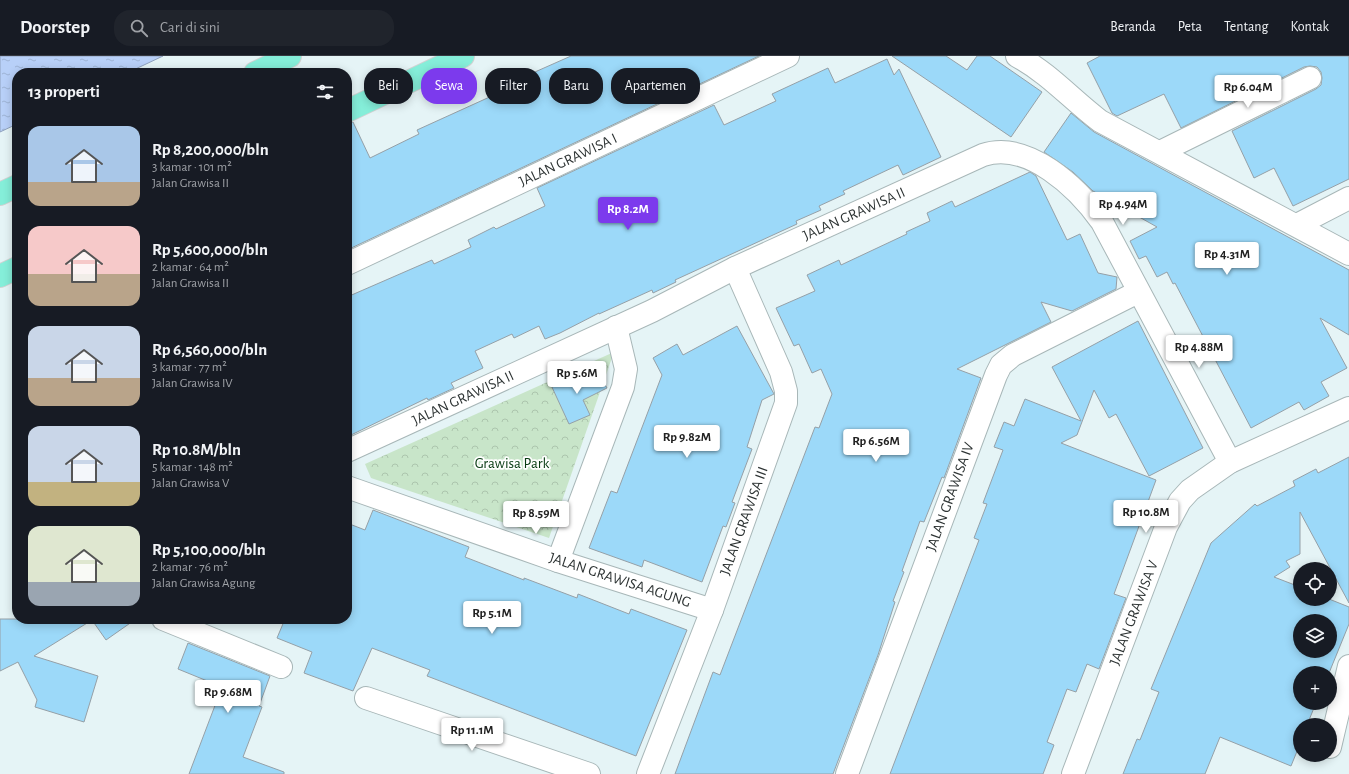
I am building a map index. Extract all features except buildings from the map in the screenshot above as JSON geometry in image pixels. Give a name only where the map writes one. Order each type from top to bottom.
[{"type":"main road","points":[[265,68],[290,56]]},
{"type":"main road","points":[[352,109],[463,56]]},
{"type":"main road","points":[[0,194],[12,188]]},
{"type":"main road","points":[[0,276],[12,270]]},
{"type":"street","name":"JALAN GRAWISA I","points":[[352,262],[788,56]]},
{"type":"street","points":[[1018,56],[1041,61],[1059,85],[1081,107],[1100,121],[1349,254]]},
{"type":"street","points":[[1160,152],[1310,78]]},
{"type":"street","name":"JALAN GRAWISA II","points":[[352,449],[616,327],[735,268],[983,155],[995,151],[1006,151],[1034,161],[1059,178],[1083,198],[1102,222],[1230,462]]},
{"type":"street","points":[[1297,225],[1349,198]]},
{"type":"street","name":"JALAN GRAWISA III","points":[[648,774],[712,610],[786,403],[786,391],[781,372],[735,268]]},
{"type":"street","name":"JALAN GRAWISA IV","points":[[847,774],[993,382],[1001,366],[1013,355],[1138,292]]},
{"type":"street","points":[[558,561],[623,387],[626,369],[616,327]]},
{"type":"street","name":"JALAN GRAWISA V","points":[[1073,774],[1169,522],[1180,501],[1190,490],[1230,462],[1349,408]]},
{"type":"street","name":"JALAN GRAWISA AGUNG","points":[[352,489],[558,561],[712,610]]},
{"type":"street","points":[[175,624],[281,667]]},
{"type":"street","points":[[1337,718],[1349,666]]},
{"type":"street","points":[[366,698],[588,774]]},
{"type":"green space","name":"Grawisa Park","points":[[614,352],[549,538],[371,478],[365,464]]},
{"type":"water","points":[[0,56],[163,56],[138,68],[12,68],[12,126],[0,132]]}]
